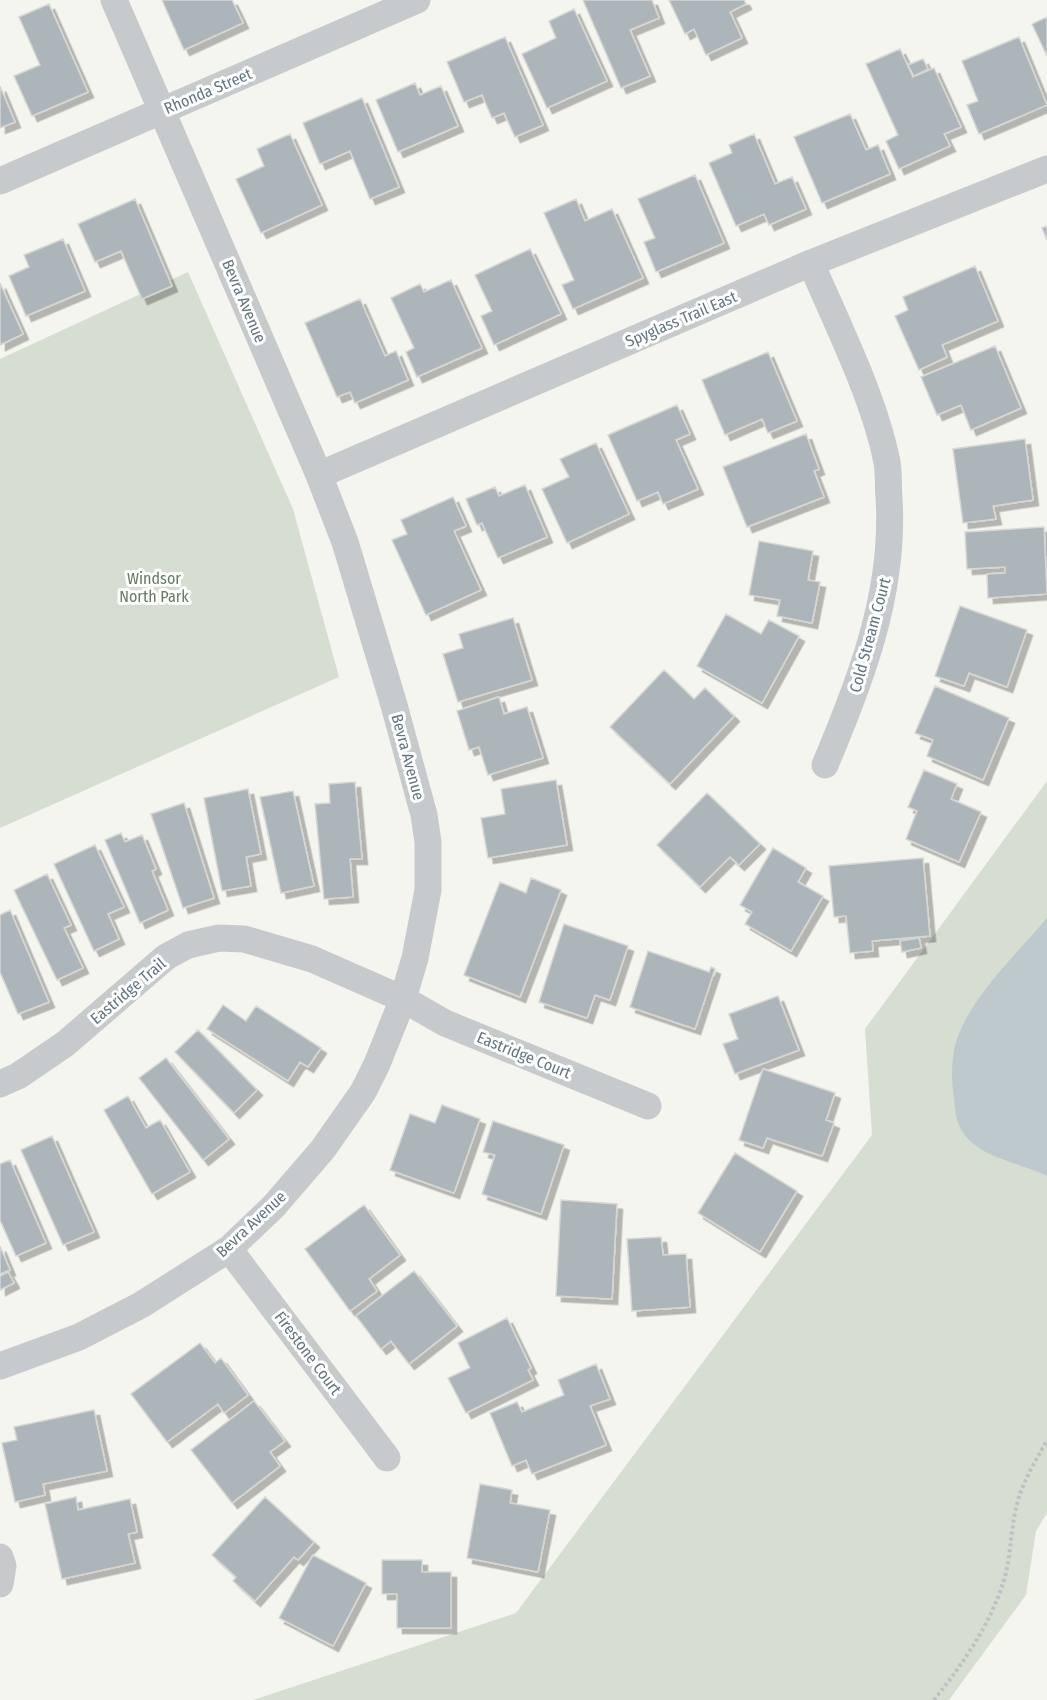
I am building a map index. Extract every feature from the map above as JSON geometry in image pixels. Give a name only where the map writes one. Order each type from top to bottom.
[{"type":"street","name":"Bevra Avenue","points":[[0,1366],[78,1337],[141,1305],[229,1249],[274,1206],[323,1149],[363,1092],[377,1065],[403,999],[415,958],[428,890],[428,842],[424,814],[345,542],[319,476],[114,0]]},
{"type":"street","name":"Rhonda Street","points":[[0,181],[417,0]]},
{"type":"street","name":"Spyglass Trail East","points":[[319,476],[811,263],[1047,169]]},
{"type":"street","name":"Cold Stream Court","points":[[811,263],[877,427],[887,463],[891,520],[887,570],[874,632],[855,693],[825,765]]},
{"type":"street","name":"Eastridge Trail","points":[[0,1084],[18,1076],[66,1044],[166,957],[188,945],[219,938],[244,939],[312,959],[403,999]]},
{"type":"street","name":"Eastridge Court","points":[[403,999],[445,1023],[648,1106]]},
{"type":"street","name":"Firestone Court","points":[[229,1249],[387,1458]]},
{"type":"street","points":[[0,1557],[3,1566],[0,1584]]},
{"type":"path","points":[[934,1700],[975,1644],[987,1622],[1005,1576],[1022,1488],[1047,1441]]},
{"type":"green space","name":"Windsor North Park","points":[[188,272],[293,509],[339,677],[0,828],[0,359]]},
{"type":"green space","points":[[1047,781],[1047,1513],[1036,1531],[1026,1595],[949,1700],[253,1700],[516,1613],[872,1135],[865,1029]]},
{"type":"shaded area","points":[[1047,918],[1047,1176],[996,1157],[969,1140],[957,1120],[952,1076],[957,1039],[964,1022],[985,990]]},
{"type":"building","points":[[162,0],[232,0],[243,23],[184,50]]},
{"type":"building","points":[[583,0],[652,0],[659,18],[630,30],[650,76],[621,88]]},
{"type":"building","points":[[669,0],[744,0],[746,4],[730,12],[742,38],[706,55],[694,29],[685,34]]},
{"type":"building","points":[[49,4],[88,92],[32,116],[14,76],[40,65],[19,17]]},
{"type":"building","points":[[574,9],[607,81],[547,108],[522,54],[556,38],[549,21]]},
{"type":"building","points":[[1047,17],[1047,56],[1032,24]]},
{"type":"building","points":[[505,37],[543,125],[515,137],[504,113],[492,118],[482,95],[464,102],[447,62]]},
{"type":"building","points":[[1019,37],[1047,105],[979,134],[967,105],[978,101],[962,61]]},
{"type":"building","points":[[900,49],[913,77],[934,68],[961,127],[944,134],[950,146],[899,169],[886,141],[898,135],[866,64]]},
{"type":"building","points":[[923,59],[928,69],[914,76],[908,65]]},
{"type":"building","points":[[415,83],[420,95],[441,86],[458,126],[398,152],[376,100]]},
{"type":"building","points":[[0,86],[15,122],[0,128]]},
{"type":"building","points":[[362,98],[399,187],[370,199],[350,151],[320,164],[303,123]]},
{"type":"building","points":[[850,114],[866,150],[878,145],[890,174],[822,203],[794,137]]},
{"type":"building","points":[[290,134],[322,205],[261,233],[236,179],[264,166],[257,149]]},
{"type":"building","points":[[754,134],[775,184],[792,177],[806,209],[769,225],[764,214],[736,226],[709,163],[732,153],[729,145]]},
{"type":"building","points":[[695,175],[724,243],[656,272],[644,242],[655,238],[638,199]]},
{"type":"building","points":[[135,199],[172,286],[142,299],[121,251],[95,262],[78,224]]},
{"type":"building","points":[[576,199],[585,221],[612,209],[643,278],[573,309],[562,285],[574,280],[544,213]]},
{"type":"building","points":[[1047,226],[1047,240],[1042,228]]},
{"type":"building","points":[[63,239],[85,291],[26,316],[9,276],[29,267],[24,255]]},
{"type":"building","points":[[530,249],[561,314],[494,345],[481,316],[492,311],[475,275]]},
{"type":"building","points":[[975,266],[998,321],[942,345],[947,357],[919,370],[895,316],[908,310],[903,297]]},
{"type":"building","points":[[451,280],[482,348],[417,377],[406,352],[414,348],[391,298],[420,284],[424,292]]},
{"type":"building","points":[[0,283],[23,334],[0,345]]},
{"type":"building","points":[[360,299],[385,356],[396,351],[408,380],[355,403],[350,392],[337,397],[305,323]]},
{"type":"building","points":[[995,346],[1021,408],[971,430],[961,405],[937,415],[921,377]]},
{"type":"building","points":[[768,352],[797,421],[768,433],[762,419],[725,435],[702,380]]},
{"type":"building","points":[[677,405],[690,434],[676,440],[698,489],[663,504],[658,492],[637,501],[608,435]]},
{"type":"building","points":[[806,434],[819,469],[814,471],[824,497],[747,527],[723,467]]},
{"type":"building","points":[[1025,439],[1033,500],[993,506],[996,519],[963,523],[953,449]]},
{"type":"building","points":[[596,443],[629,514],[567,543],[542,489],[569,477],[560,459]]},
{"type":"building","points":[[525,485],[547,537],[498,558],[482,523],[477,525],[466,499],[495,487],[499,496]]},
{"type":"building","points":[[453,497],[466,526],[454,531],[481,590],[426,615],[392,540],[407,534],[401,520]]},
{"type":"building","points":[[1044,527],[1047,594],[988,598],[987,574],[1005,573],[1005,567],[967,569],[965,532]]},
{"type":"building","points":[[759,541],[813,551],[808,580],[820,582],[812,623],[777,616],[780,600],[749,595]]},
{"type":"building","points":[[960,606],[1027,630],[1007,687],[969,673],[964,686],[935,676]]},
{"type":"building","points":[[726,614],[761,634],[769,620],[799,636],[762,703],[697,666]]},
{"type":"building","points":[[513,618],[532,680],[458,702],[443,654],[463,648],[459,634]]},
{"type":"building","points":[[664,670],[694,699],[705,688],[734,716],[670,784],[610,727]]},
{"type":"building","points":[[935,686],[1009,718],[983,780],[927,756],[933,740],[915,733]]},
{"type":"building","points":[[499,697],[504,714],[527,707],[543,758],[488,775],[479,747],[469,750],[457,711]]},
{"type":"building","points":[[924,770],[957,784],[951,799],[981,812],[959,862],[906,839],[917,811],[908,807]]},
{"type":"building","points":[[556,780],[567,845],[488,858],[481,818],[505,814],[501,789]]},
{"type":"building","points":[[355,782],[362,859],[350,859],[353,897],[324,899],[315,804],[330,803],[329,784]]},
{"type":"building","points":[[248,789],[261,854],[246,857],[251,886],[222,891],[204,798]]},
{"type":"building","points":[[293,791],[314,886],[281,893],[260,797]]},
{"type":"building","points":[[707,793],[760,844],[739,865],[730,857],[700,887],[657,845]]},
{"type":"building","points":[[184,803],[214,898],[183,908],[151,814]]},
{"type":"building","points":[[121,833],[125,842],[142,835],[156,869],[152,871],[168,910],[140,923],[105,840]]},
{"type":"building","points":[[95,845],[124,907],[108,914],[119,939],[94,951],[54,864]]},
{"type":"building","points":[[773,848],[806,868],[798,882],[823,896],[791,951],[745,924],[752,912],[740,905]]},
{"type":"building","points":[[923,858],[930,936],[872,941],[873,951],[850,953],[846,916],[834,917],[829,866]]},
{"type":"building","points":[[47,874],[71,925],[64,928],[83,968],[57,980],[14,890]]},
{"type":"building","points":[[531,878],[561,890],[520,997],[464,975],[500,882],[526,893]]},
{"type":"building","points":[[10,910],[49,1002],[18,1014],[0,972],[0,915]]},
{"type":"building","points":[[564,924],[628,946],[610,1000],[595,995],[587,1018],[539,1002]]},
{"type":"building","points":[[919,938],[921,948],[902,952],[900,941]]},
{"type":"building","points":[[648,951],[709,972],[711,967],[715,969],[695,1029],[630,1007]]},
{"type":"building","points":[[778,996],[799,1050],[735,1074],[723,1044],[738,1039],[729,1014]]},
{"type":"building","points":[[223,1005],[246,1021],[256,1006],[321,1048],[308,1067],[300,1062],[288,1081],[207,1029]]},
{"type":"building","points":[[198,1030],[257,1090],[234,1113],[175,1052]]},
{"type":"building","points":[[166,1058],[229,1139],[203,1160],[139,1078]]},
{"type":"building","points":[[763,1069],[835,1093],[826,1120],[834,1123],[822,1156],[767,1138],[763,1148],[739,1140]]},
{"type":"building","points":[[128,1096],[146,1128],[160,1120],[190,1172],[152,1194],[104,1110]]},
{"type":"building","points":[[442,1105],[480,1119],[454,1193],[390,1170],[410,1114],[435,1123]]},
{"type":"building","points":[[493,1121],[564,1145],[541,1214],[482,1194],[495,1155],[483,1152]]},
{"type":"building","points":[[52,1136],[94,1232],[63,1245],[21,1150]]},
{"type":"building","points":[[735,1153],[797,1191],[760,1252],[698,1213]]},
{"type":"building","points":[[10,1160],[46,1243],[16,1256],[0,1220],[0,1164]]},
{"type":"building","points":[[561,1200],[617,1204],[612,1299],[556,1296]]},
{"type":"building","points":[[364,1205],[400,1255],[369,1279],[377,1291],[350,1311],[305,1249]]},
{"type":"building","points":[[661,1237],[663,1255],[686,1254],[690,1307],[632,1311],[627,1239]]},
{"type":"building","points":[[0,1246],[10,1270],[0,1274]]},
{"type":"building","points":[[414,1271],[457,1326],[409,1364],[391,1341],[381,1349],[356,1316]]},
{"type":"building","points":[[8,1272],[14,1283],[0,1290],[0,1276]]},
{"type":"building","points":[[507,1318],[531,1368],[528,1370],[533,1380],[466,1413],[448,1378],[470,1368],[458,1343]]},
{"type":"building","points":[[200,1343],[215,1363],[221,1358],[248,1395],[224,1413],[218,1404],[167,1442],[131,1394]]},
{"type":"building","points":[[596,1364],[610,1399],[590,1406],[606,1445],[532,1474],[526,1460],[512,1466],[490,1413],[517,1402],[522,1412],[564,1395],[558,1380]]},
{"type":"building","points":[[254,1401],[285,1441],[270,1452],[280,1466],[232,1503],[191,1450]]},
{"type":"building","points":[[94,1410],[107,1471],[43,1484],[45,1495],[15,1502],[2,1443],[17,1440],[14,1427]]},
{"type":"building","points":[[480,1484],[512,1490],[510,1503],[550,1510],[538,1572],[467,1558]]},
{"type":"building","points":[[76,1497],[78,1510],[130,1499],[137,1532],[128,1534],[135,1563],[62,1579],[45,1504]]},
{"type":"building","points":[[265,1497],[314,1542],[298,1560],[294,1557],[255,1601],[233,1581],[236,1577],[212,1555]]},
{"type":"building","points":[[313,1555],[366,1583],[333,1646],[279,1618]]},
{"type":"building","points":[[382,1560],[422,1560],[422,1572],[451,1572],[451,1628],[397,1628],[397,1594],[382,1594]]}]
